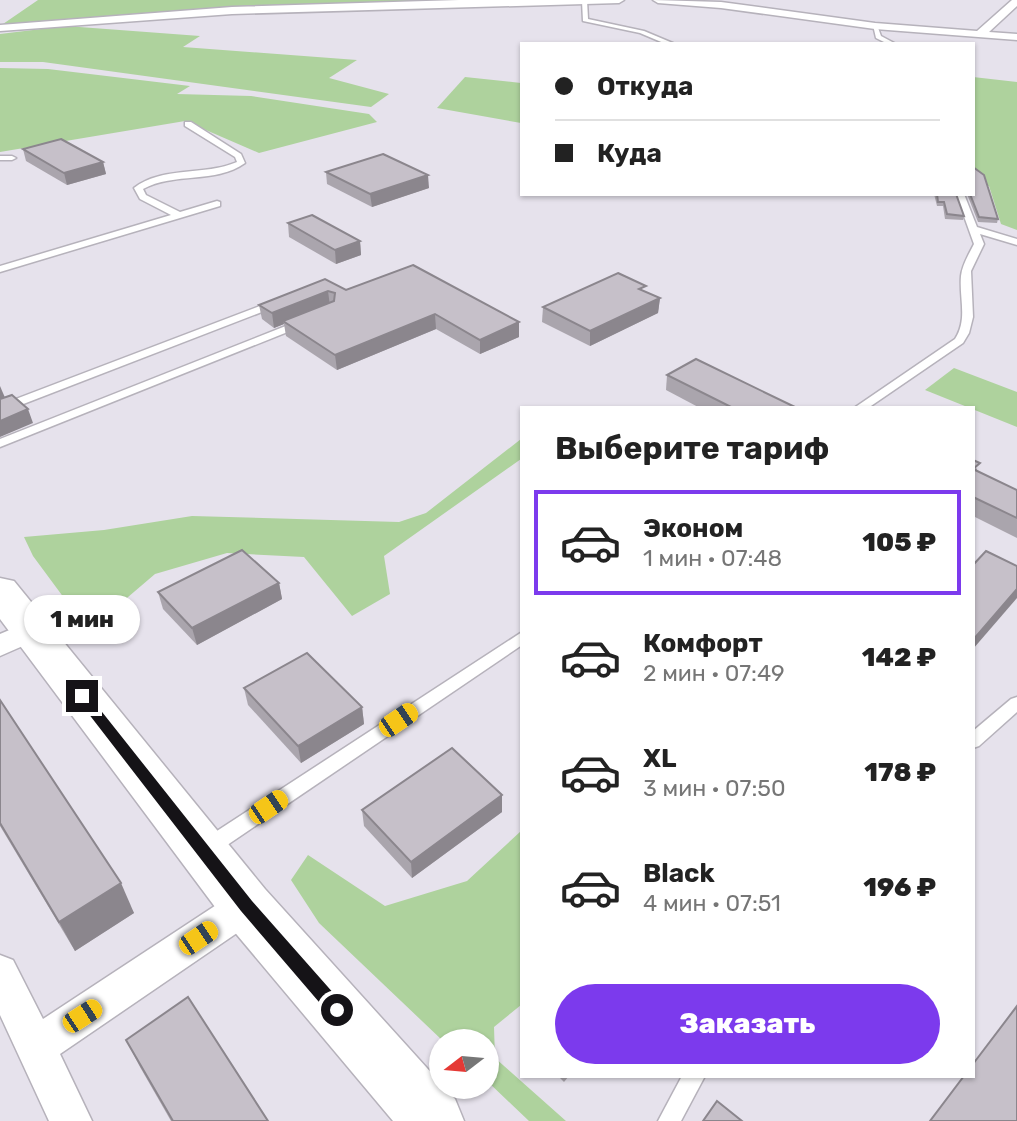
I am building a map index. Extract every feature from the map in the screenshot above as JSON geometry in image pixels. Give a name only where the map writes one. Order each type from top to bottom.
[{"type":"street","points":[[180,14],[194,0]]},
{"type":"street","points":[[0,28],[310,4],[619,0]]},
{"type":"street","points":[[658,0],[694,1],[876,26],[1017,37]]},
{"type":"street","points":[[979,35],[1017,1]]},
{"type":"street","points":[[755,10],[797,5]]},
{"type":"street","points":[[14,26],[37,13]]},
{"type":"street","points":[[0,591],[16,638],[203,851],[246,906],[433,1121]]},
{"type":"street","points":[[35,1047],[246,906]]},
{"type":"street","points":[[0,973],[71,1121]]},
{"type":"lane","points":[[584,1],[585,20],[642,32],[667,42]]},
{"type":"lane","points":[[876,26],[878,37],[889,42]]},
{"type":"lane","points":[[178,215],[144,197],[138,188],[151,182],[208,174],[241,163],[238,156],[188,124]]},
{"type":"lane","points":[[0,158],[12,158]]},
{"type":"lane","points":[[863,406],[959,341],[965,333],[969,320],[966,273],[979,244],[961,196]]},
{"type":"lane","points":[[0,269],[217,204]]},
{"type":"lane","points":[[974,229],[1017,242]]},
{"type":"lane","points":[[0,409],[284,300]]},
{"type":"lane","points":[[0,443],[318,316]]},
{"type":"lane","points":[[203,851],[520,638]]},
{"type":"lane","points":[[975,739],[1017,703]]},
{"type":"lane","points":[[669,1121],[693,1078]]},
{"type":"green space","points":[[38,0],[537,0],[170,11],[3,24]]},
{"type":"green space","points":[[66,26],[200,36],[183,47],[357,60],[329,78],[389,94],[371,107],[43,62],[0,62],[0,34]]},
{"type":"green space","points":[[0,68],[48,69],[190,86],[177,94],[251,96],[369,114],[377,122],[259,153],[185,121],[0,152]]},
{"type":"green space","points":[[465,77],[520,83],[520,123],[437,108]]},
{"type":"green space","points":[[975,77],[1017,82],[1017,230],[1001,224],[989,186],[975,185]]},
{"type":"green space","points":[[954,368],[1017,392],[1017,427],[975,410],[975,406],[965,406],[925,390]]},
{"type":"green space","points":[[520,440],[520,460],[384,556],[390,594],[352,616],[304,557],[227,553],[155,574],[114,609],[67,602],[33,556],[24,537],[104,530],[192,516],[399,522],[426,513]]},
{"type":"green space","points":[[520,832],[520,1006],[494,1029],[430,1029],[319,923],[291,880],[308,855],[385,906],[467,881]]},
{"type":"green space","points":[[499,1062],[566,1121],[529,1121],[499,1092]]},
{"type":"building","points":[[61,139],[103,162],[64,173],[23,149]]},
{"type":"building","points":[[383,154],[428,175],[370,194],[326,172]]},
{"type":"building","points":[[975,168],[984,175],[998,219],[979,217],[971,196],[975,196]]},
{"type":"building","points":[[937,196],[957,196],[964,216],[947,214],[944,202],[938,202]]},
{"type":"building","points":[[312,215],[360,241],[335,250],[288,223]]},
{"type":"building","points":[[413,265],[519,322],[480,340],[435,314],[335,355],[283,321],[334,301],[335,293],[328,291],[272,313],[259,305],[325,279],[346,290]]},
{"type":"building","points":[[618,273],[646,286],[639,289],[660,298],[590,331],[543,307]]},
{"type":"building","points":[[696,359],[793,406],[729,406],[667,375]]},
{"type":"building","points":[[12,395],[28,409],[0,421],[0,399]]},
{"type":"building","points":[[975,470],[1017,490],[1017,518],[975,498]]},
{"type":"building","points":[[242,550],[279,583],[192,628],[158,592]]},
{"type":"building","points":[[986,551],[1017,566],[1017,589],[975,638],[975,563]]},
{"type":"building","points":[[307,653],[362,707],[298,746],[244,688]]},
{"type":"building","points":[[0,700],[121,883],[59,922],[0,823]]},
{"type":"building","points":[[452,748],[502,795],[411,862],[362,810]]},
{"type":"building","points":[[188,997],[268,1121],[173,1121],[126,1040]]},
{"type":"building","points":[[1017,1006],[1017,1121],[930,1121],[962,1078],[975,1078],[975,1061]]},
{"type":"building","points":[[717,1101],[742,1121],[703,1121]]},
{"type":"route","points":[[82,696],[246,906],[337,1010]]}]
